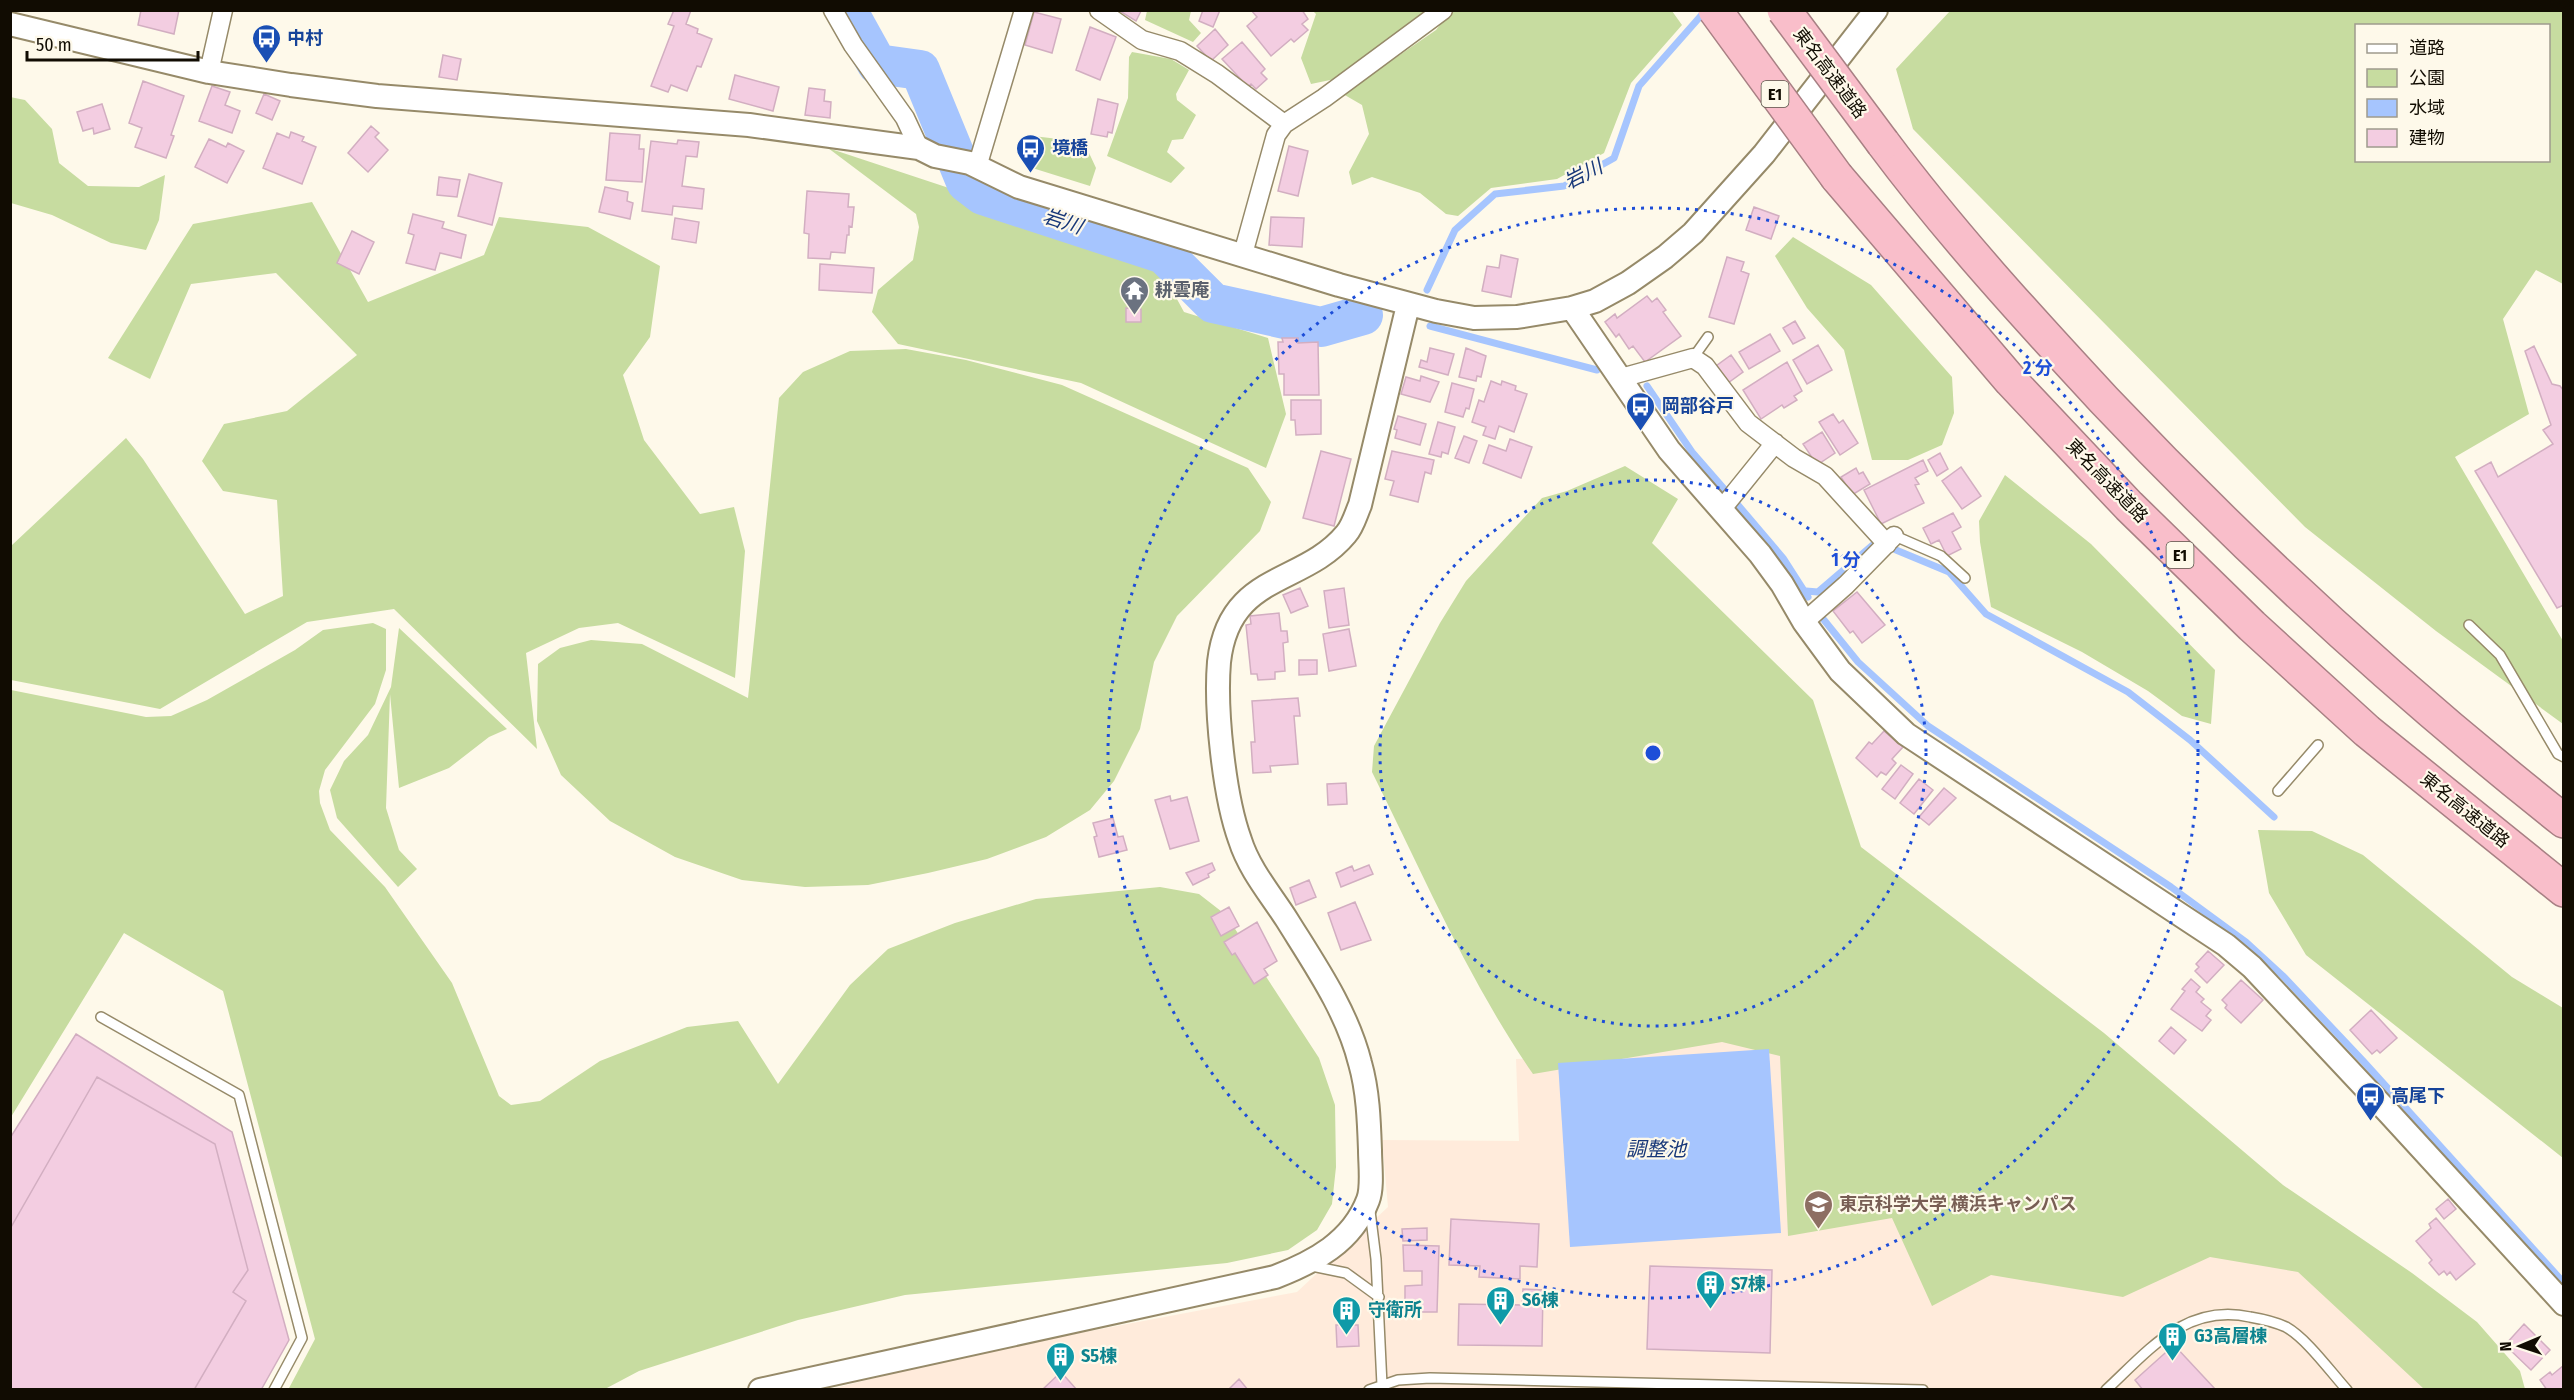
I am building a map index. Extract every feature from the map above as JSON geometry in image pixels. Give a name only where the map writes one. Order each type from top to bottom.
[{"type":"highway","name":"東名高速道路","points":[[1715,10],[1837,177],[2011,381],[2130,506],[2252,626],[2367,730],[2564,890]]},
{"type":"highway","name":"東名高速道路","points":[[1784,10],[1883,143],[1960,241],[2052,345],[2162,461],[2282,579],[2391,678],[2564,821]]},
{"type":"street","points":[[209,72],[223,10]]},
{"type":"street","points":[[833,10],[853,45],[927,152]]},
{"type":"street","points":[[973,165],[1024,10]]},
{"type":"street","points":[[1099,10],[1142,40],[1180,51],[1217,74],[1284,124]]},
{"type":"street","points":[[1243,254],[1276,135],[1284,124],[1324,98],[1443,10]]},
{"type":"street","points":[[10,24],[209,72],[291,85],[377,96],[749,125],[927,152],[973,165],[1019,187],[1408,305],[1474,318],[1517,317],[1572,308],[1595,301],[1628,283],[1665,256],[1694,233],[1764,154],[1876,10]]},
{"type":"street","points":[[760,1389],[1275,1277],[1306,1265],[1333,1248],[1353,1227],[1369,1199],[1369,1110],[1360,1062],[1341,1011],[1249,860],[1240,840],[1228,787],[1220,720],[1220,661],[1227,633],[1237,612],[1250,597],[1275,580],[1331,549],[1348,532],[1360,505],[1408,305]]},
{"type":"street","points":[[1572,308],[1669,450],[1760,554],[1782,584],[1804,622],[1840,671],[1905,734],[2188,918],[2235,952],[2388,1112],[2564,1304]]},
{"type":"street","points":[[1621,378],[1693,358],[1705,366],[1748,423],[1794,458],[1825,476],[1891,540],[1804,622]]},
{"type":"street","points":[[1721,510],[1775,443]]},
{"type":"lane","points":[[1693,358],[1708,337]]},
{"type":"lane","points":[[1891,540],[1941,556],[1965,578]]},
{"type":"lane","points":[[2469,626],[2500,655],[2558,754],[2564,757]]},
{"type":"lane","points":[[2278,790],[2318,745]]},
{"type":"lane","points":[[101,1017],[239,1095],[302,1338],[274,1389]]},
{"type":"lane","points":[[1369,1199],[1379,1297],[1382,1385]]},
{"type":"lane","points":[[1306,1265],[1346,1273],[1379,1297]]},
{"type":"lane","points":[[2106,1389],[2147,1350],[2190,1320],[2209,1315],[2228,1314],[2286,1327],[2347,1389]]},
{"type":"lane","points":[[1370,1389],[1398,1380],[1430,1378],[1923,1389]]},
{"type":"lane","points":[[2115,1381],[2123,1389]]},
{"type":"shaded area","name":"東京科学大学 横浜キャンパス","points":[[1793,1032],[2206,1192],[2434,1390],[827,1390],[969,1354],[1297,1292],[1388,1207],[1382,1140],[1519,1141],[1516,1059],[1588,1057]]},
{"type":"green space","points":[[1147,11],[1191,11],[1189,20],[1201,33],[1193,42],[1145,20]]},
{"type":"green space","points":[[1313,11],[1431,11],[1335,79],[1311,84],[1301,58],[1316,14]]},
{"type":"green space","points":[[1451,11],[1672,11],[1682,25],[1631,83],[1604,153],[1557,179],[1491,188],[1458,216],[1446,214],[1420,193],[1372,177],[1352,185],[1349,172],[1369,134],[1362,105],[1343,94],[1436,30]]},
{"type":"green space","points":[[1950,11],[2563,11],[2563,284],[2536,270],[2503,319],[2529,414],[2455,457],[2563,641],[2563,724],[2436,631],[2305,527],[1913,129],[1896,69]]},
{"type":"green space","points":[[1132,52],[1171,59],[1189,70],[1176,94],[1177,100],[1196,115],[1183,139],[1172,140],[1167,152],[1185,168],[1171,183],[1107,156],[1128,98],[1129,57]]},
{"type":"green space","points":[[10,97],[25,100],[52,129],[59,163],[88,186],[139,187],[165,175],[159,220],[146,250],[111,243],[52,215],[11,203]]},
{"type":"green space","points":[[1033,136],[1084,142],[1096,168],[1090,186],[1026,166]]},
{"type":"green space","points":[[828,148],[955,190],[1160,268],[1184,312],[1268,338],[1286,414],[1266,468],[1081,383],[898,344],[872,312],[878,290],[913,260],[919,227],[916,214]]},
{"type":"green space","points":[[312,202],[368,302],[484,255],[499,217],[588,227],[660,266],[650,337],[623,375],[644,440],[700,514],[734,507],[745,551],[735,678],[618,623],[579,628],[526,653],[537,749],[394,609],[307,622],[160,709],[11,680],[11,546],[126,438],[143,459],[245,614],[283,596],[277,500],[223,491],[202,461],[224,424],[287,411],[357,355],[276,273],[191,284],[150,379],[108,358],[193,224]]},
{"type":"green space","points":[[1793,237],[1871,285],[1952,377],[1954,413],[1942,445],[1908,460],[1872,460],[1844,350],[1807,308],[1775,256]]},
{"type":"green space","points":[[906,349],[966,360],[1062,385],[1248,468],[1271,502],[1260,531],[1177,616],[1154,662],[1140,729],[1114,781],[1090,810],[1046,837],[987,859],[868,885],[805,887],[742,880],[675,857],[610,821],[561,775],[537,721],[538,664],[560,648],[591,640],[642,644],[748,698],[779,398],[803,372],[850,351]]},
{"type":"green space","points":[[1625,466],[1678,499],[1652,543],[1813,700],[1861,847],[2104,1033],[2283,1185],[2412,1273],[2477,1322],[2520,1371],[2525,1389],[2424,1389],[2298,1272],[2210,1257],[2123,1297],[1991,1275],[1932,1306],[1892,1218],[1788,1236],[1780,1056],[1722,1042],[1533,1074],[1488,1002],[1428,888],[1372,772],[1374,746],[1440,623],[1466,581],[1542,498],[1567,491]]},
{"type":"green space","points":[[2005,475],[2091,544],[2215,670],[2211,724],[2182,716],[2148,691],[2082,652],[1991,607],[1980,542],[1979,521]]},
{"type":"green space","points":[[373,623],[386,629],[386,670],[375,704],[325,770],[319,791],[320,803],[330,830],[385,887],[452,983],[499,1096],[511,1105],[540,1101],[600,1061],[687,1027],[738,1021],[778,1084],[850,985],[888,949],[955,923],[1036,899],[1160,887],[1199,894],[1226,915],[1319,1058],[1335,1105],[1336,1167],[1332,1204],[1317,1230],[1288,1250],[1227,1263],[905,1295],[798,1320],[639,1371],[605,1389],[288,1390],[315,1339],[223,991],[124,933],[11,1117],[11,690],[146,717],[171,716],[207,700],[295,650],[323,630]]},
{"type":"green space","points":[[399,628],[507,729],[489,737],[449,768],[399,788],[390,694],[386,808],[399,850],[417,869],[398,887],[337,818],[330,790],[344,761],[368,735],[391,687]]},
{"type":"green space","points":[[2258,830],[2312,831],[2363,855],[2512,977],[2563,1008],[2563,1158],[2306,955],[2269,893]]},
{"type":"water","name":"調整池","points":[[1769,1049],[1781,1233],[1570,1247],[1558,1063]]},
{"type":"building","points":[[141,10],[179,10],[174,34],[138,25]]},
{"type":"building","points":[[674,10],[691,10],[686,24],[698,29],[697,33],[712,39],[701,67],[697,66],[687,91],[671,85],[668,92],[651,86],[674,26],[668,24]]},
{"type":"building","points":[[1118,10],[1140,10],[1141,11],[1136,21]]},
{"type":"building","points":[[1203,10],[1220,10],[1213,27],[1199,21]]},
{"type":"building","points":[[1251,10],[1302,10],[1308,19],[1302,24],[1308,30],[1294,42],[1291,39],[1271,56],[1247,26],[1257,17]]},
{"type":"building","points":[[1034,12],[1061,19],[1052,53],[1025,45]]},
{"type":"building","points":[[1090,27],[1116,37],[1100,80],[1076,70]]},
{"type":"building","points":[[1215,29],[1228,45],[1211,61],[1197,46]]},
{"type":"building","points":[[1242,42],[1265,69],[1261,73],[1267,79],[1256,89],[1251,84],[1248,87],[1222,59]]},
{"type":"building","points":[[443,55],[461,59],[457,80],[439,77]]},
{"type":"building","points":[[735,75],[779,87],[773,111],[729,99]]},
{"type":"building","points":[[143,81],[184,96],[166,158],[135,147],[142,128],[129,123]]},
{"type":"building","points":[[212,86],[230,92],[225,105],[240,111],[232,133],[199,121]]},
{"type":"building","points":[[809,88],[825,90],[824,101],[831,102],[830,118],[805,115]]},
{"type":"building","points":[[264,94],[280,101],[272,120],[256,113]]},
{"type":"building","points":[[1098,99],[1118,104],[1112,133],[1108,132],[1107,137],[1091,134]]},
{"type":"building","points":[[102,104],[110,129],[94,134],[93,128],[83,131],[77,112]]},
{"type":"building","points":[[371,126],[379,133],[375,137],[388,150],[368,172],[348,153]]},
{"type":"building","points":[[291,132],[304,137],[302,141],[316,147],[302,184],[263,168],[277,133],[289,138]]},
{"type":"building","points":[[610,133],[640,135],[639,149],[644,149],[642,182],[606,180]]},
{"type":"building","points":[[209,139],[226,147],[228,143],[244,151],[227,183],[195,167]]},
{"type":"building","points":[[678,140],[699,142],[697,157],[686,156],[682,186],[704,189],[702,209],[673,206],[672,215],[642,211],[651,141],[677,144]]},
{"type":"building","points":[[1289,146],[1308,151],[1298,196],[1278,191]]},
{"type":"building","points":[[469,174],[502,183],[492,225],[458,216]]},
{"type":"building","points":[[439,177],[460,180],[457,197],[437,195]]},
{"type":"building","points":[[605,187],[628,192],[627,201],[633,203],[630,219],[599,212]]},
{"type":"building","points":[[807,191],[849,194],[848,207],[854,207],[852,227],[849,226],[845,253],[831,252],[830,259],[808,258],[809,234],[804,233]]},
{"type":"building","points":[[1754,207],[1779,216],[1771,239],[1746,230]]},
{"type":"building","points":[[413,214],[444,222],[442,228],[466,235],[461,258],[440,253],[435,270],[406,263],[414,235],[408,233]]},
{"type":"building","points":[[1271,217],[1304,218],[1302,247],[1269,245]]},
{"type":"building","points":[[675,218],[699,222],[696,243],[672,239]]},
{"type":"building","points":[[352,231],[374,242],[359,274],[337,263]]},
{"type":"building","points":[[1501,255],[1518,259],[1511,297],[1482,291],[1487,266],[1499,268]]},
{"type":"building","points":[[1727,257],[1744,262],[1741,271],[1749,274],[1734,324],[1709,317]]},
{"type":"building","points":[[820,264],[874,268],[872,293],[819,290]]},
{"type":"building","points":[[1647,296],[1652,302],[1657,298],[1666,310],[1663,312],[1681,336],[1645,362],[1633,346],[1629,349],[1619,334],[1616,337],[1605,322],[1615,314],[1617,318]]},
{"type":"building","points":[[1126,308],[1141,309],[1141,322],[1126,322]]},
{"type":"building","points":[[1795,321],[1805,338],[1793,344],[1783,328]]},
{"type":"building","points":[[1770,334],[1780,351],[1749,369],[1739,352]]},
{"type":"building","points":[[1282,338],[1298,338],[1298,343],[1318,342],[1319,395],[1284,395],[1284,374],[1279,374],[1278,342],[1283,342]]},
{"type":"building","points":[[1818,345],[1832,370],[1807,384],[1793,360]]},
{"type":"building","points":[[2534,346],[2552,384],[2560,386],[2564,391],[2564,605],[2557,608],[2475,471],[2491,462],[2498,477],[2553,444],[2543,430],[2551,425],[2525,351]]},
{"type":"building","points":[[1430,348],[1454,354],[1448,375],[1419,367],[1421,360],[1427,362]]},
{"type":"building","points":[[1466,348],[1486,356],[1481,377],[1477,376],[1476,381],[1459,377]]},
{"type":"building","points":[[1731,355],[1743,372],[1728,383],[1716,366]]},
{"type":"building","points":[[1787,362],[1802,391],[1794,396],[1797,400],[1784,408],[1782,405],[1761,419],[1743,390]]},
{"type":"building","points":[[1421,376],[1439,382],[1430,402],[1401,394],[1406,377],[1420,381]]},
{"type":"building","points":[[1491,381],[1501,385],[1502,381],[1516,386],[1515,390],[1527,394],[1514,432],[1499,426],[1495,439],[1483,435],[1486,427],[1472,422],[1479,400],[1484,402]]},
{"type":"building","points":[[1452,383],[1474,389],[1469,409],[1466,408],[1463,417],[1445,412]]},
{"type":"building","points":[[1291,400],[1321,400],[1321,434],[1296,435],[1295,420],[1291,420]]},
{"type":"building","points":[[1833,414],[1839,423],[1843,420],[1858,443],[1840,455],[1819,422]]},
{"type":"building","points":[[1398,416],[1426,424],[1420,445],[1395,438],[1397,430],[1394,429]]},
{"type":"building","points":[[1438,422],[1455,427],[1448,454],[1442,452],[1441,457],[1429,454]]},
{"type":"building","points":[[1822,432],[1835,453],[1817,465],[1803,444]]},
{"type":"building","points":[[1464,436],[1477,441],[1469,463],[1455,458]]},
{"type":"building","points":[[1510,439],[1532,447],[1521,478],[1483,463],[1489,445],[1506,451]]},
{"type":"building","points":[[1321,451],[1351,459],[1334,526],[1303,518]]},
{"type":"building","points":[[1392,451],[1434,460],[1431,474],[1425,472],[1418,502],[1390,495],[1394,481],[1385,479]]},
{"type":"building","points":[[1940,453],[1948,469],[1937,476],[1928,460]]},
{"type":"building","points":[[1923,460],[1928,471],[1915,478],[1919,484],[1915,485],[1924,503],[1881,524],[1864,490]]},
{"type":"building","points":[[1961,467],[1981,496],[1962,509],[1942,481]]},
{"type":"building","points":[[1856,468],[1859,474],[1863,472],[1870,484],[1852,495],[1841,477]]},
{"type":"building","points":[[1953,513],[1961,527],[1952,532],[1961,549],[1947,556],[1939,540],[1931,544],[1923,528]]},
{"type":"building","points":[[1300,588],[1308,606],[1291,613],[1283,595]]},
{"type":"building","points":[[1344,588],[1349,625],[1329,628],[1324,591]]},
{"type":"building","points":[[1857,592],[1885,625],[1862,643],[1853,631],[1850,633],[1833,611]]},
{"type":"building","points":[[1279,613],[1281,631],[1287,631],[1288,642],[1283,643],[1285,671],[1275,672],[1275,679],[1258,680],[1257,674],[1251,674],[1246,625],[1251,624],[1250,616]]},
{"type":"building","points":[[1349,629],[1356,666],[1329,671],[1323,634]]},
{"type":"building","points":[[1299,660],[1317,660],[1317,674],[1299,675]]},
{"type":"building","points":[[1298,698],[1300,716],[1294,716],[1298,764],[1270,766],[1271,772],[1253,773],[1251,742],[1255,742],[1252,701]]},
{"type":"building","points":[[1884,731],[1903,747],[1892,759],[1896,763],[1886,775],[1881,772],[1877,777],[1856,758],[1869,742],[1872,744]]},
{"type":"building","points":[[1901,765],[1913,774],[1895,799],[1882,789]]},
{"type":"building","points":[[1919,779],[1933,790],[1914,814],[1900,803]]},
{"type":"building","points":[[1346,783],[1347,804],[1328,805],[1327,784]]},
{"type":"building","points":[[1944,788],[1956,798],[1929,825],[1919,817]]},
{"type":"building","points":[[1170,796],[1171,801],[1187,797],[1199,841],[1170,849],[1155,800]]},
{"type":"building","points":[[1113,818],[1118,837],[1123,836],[1127,850],[1099,857],[1093,823]]},
{"type":"building","points":[[1212,863],[1215,870],[1208,874],[1209,877],[1193,885],[1186,873]]},
{"type":"building","points":[[1369,865],[1373,874],[1341,887],[1336,873],[1352,866],[1354,871]]},
{"type":"building","points":[[1309,880],[1316,897],[1296,905],[1290,888]]},
{"type":"building","points":[[1355,902],[1371,940],[1341,950],[1328,913]]},
{"type":"building","points":[[1229,907],[1239,926],[1221,936],[1211,917]]},
{"type":"building","points":[[1257,922],[1277,961],[1264,969],[1268,975],[1254,984],[1235,953],[1232,955],[1224,942]]},
{"type":"building","points":[[2208,951],[2224,965],[2207,983],[2195,971],[2199,967],[2196,964]]},
{"type":"building","points":[[2191,979],[2200,987],[2196,992],[2204,999],[2201,1002],[2211,1010],[2206,1016],[2211,1020],[2202,1031],[2171,1009],[2185,991],[2182,989]]},
{"type":"building","points":[[2241,980],[2263,1000],[2241,1023],[2225,1008],[2227,1005],[2222,1000]]},
{"type":"building","points":[[2371,1010],[2397,1038],[2380,1053],[2377,1050],[2372,1054],[2350,1030]]},
{"type":"building","points":[[2171,1027],[2186,1040],[2174,1054],[2159,1041]]},
{"type":"building","points":[[76,1034],[232,1132],[289,1340],[261,1390],[10,1390],[10,1138]]},
{"type":"building","points":[[97,1077],[215,1144],[248,1270],[233,1292],[246,1301],[194,1390],[10,1390],[10,1229]]},
{"type":"building","points":[[2448,1199],[2456,1209],[2444,1219],[2436,1209]]},
{"type":"building","points":[[2436,1218],[2475,1264],[2456,1280],[2450,1272],[2447,1275],[2444,1271],[2439,1275],[2429,1263],[2432,1260],[2416,1241],[2431,1228],[2429,1224]]},
{"type":"building","points":[[1451,1219],[1539,1224],[1537,1267],[1520,1266],[1520,1279],[1479,1277],[1480,1266],[1449,1265]]},
{"type":"building","points":[[1427,1228],[1427,1240],[1403,1241],[1402,1229]]},
{"type":"building","points":[[1403,1245],[1439,1246],[1437,1312],[1405,1312],[1405,1286],[1422,1285],[1422,1271],[1404,1271]]},
{"type":"building","name":"S7棟","points":[[1650,1266],[1772,1270],[1770,1353],[1647,1349]]},
{"type":"building","name":"S6棟","points":[[1523,1289],[1543,1290],[1542,1346],[1458,1345],[1459,1304],[1522,1305]]},
{"type":"building","points":[[2524,1324],[2550,1350],[2531,1370],[2505,1345]]},
{"type":"building","name":"守衛所","points":[[1336,1325],[1358,1325],[1359,1346],[1337,1347]]},
{"type":"building","name":"G3高層棟","points":[[2174,1345],[2216,1390],[2143,1390],[2135,1380]]},
{"type":"building","points":[[2564,1365],[2564,1390],[2547,1390],[2540,1380],[2550,1372],[2552,1375]]},
{"type":"building","name":"S5棟","points":[[1061,1372],[1077,1390],[1042,1390]]},
{"type":"building","points":[[1239,1379],[1248,1390],[1228,1390]]},
{"type":"waterway","name":"岩川","points":[[847,10],[877,64],[920,70],[966,182],[983,195],[1164,254],[1213,303],[1321,327],[1363,315]]},
{"type":"waterway","name":"岩川","points":[[1427,290],[1455,230],[1495,194],[1564,186],[1614,158],[1639,86],[1706,10]]},
{"type":"waterway","points":[[1430,326],[1597,370]]},
{"type":"waterway","points":[[1647,386],[1692,452],[1726,491]]},
{"type":"waterway","points":[[1738,505],[1783,558],[1808,597]]},
{"type":"waterway","points":[[1806,591],[1818,592],[1874,544]]},
{"type":"waterway","points":[[1896,550],[1949,572],[1986,614],[2128,692],[2190,740],[2274,817]]},
{"type":"waterway","points":[[1824,620],[1858,662],[1928,726],[2171,887],[2246,942],[2283,976],[2364,1062],[2564,1283]]},
{"type":"place","name":"中村","points":[[266,64]]},
{"type":"place","name":"境橋","points":[[1031,174]]},
{"type":"place","name":"耕雲庵","points":[[1134,316]]},
{"type":"place","name":"岡部谷戸","points":[[1641,432]]},
{"type":"place","name":"高尾下","points":[[2370,1122]]},
{"type":"place","name":"東京科学大学 横浜キャンパス","points":[[1818,1230]]},
{"type":"place","name":"S7棟","points":[[1710,1310]]},
{"type":"place","name":"S6棟","points":[[1501,1326]]},
{"type":"place","name":"守衛所","points":[[1347,1336]]},
{"type":"place","name":"G3高層棟","points":[[2173,1362]]},
{"type":"place","name":"S5棟","points":[[1060,1382]]}]
